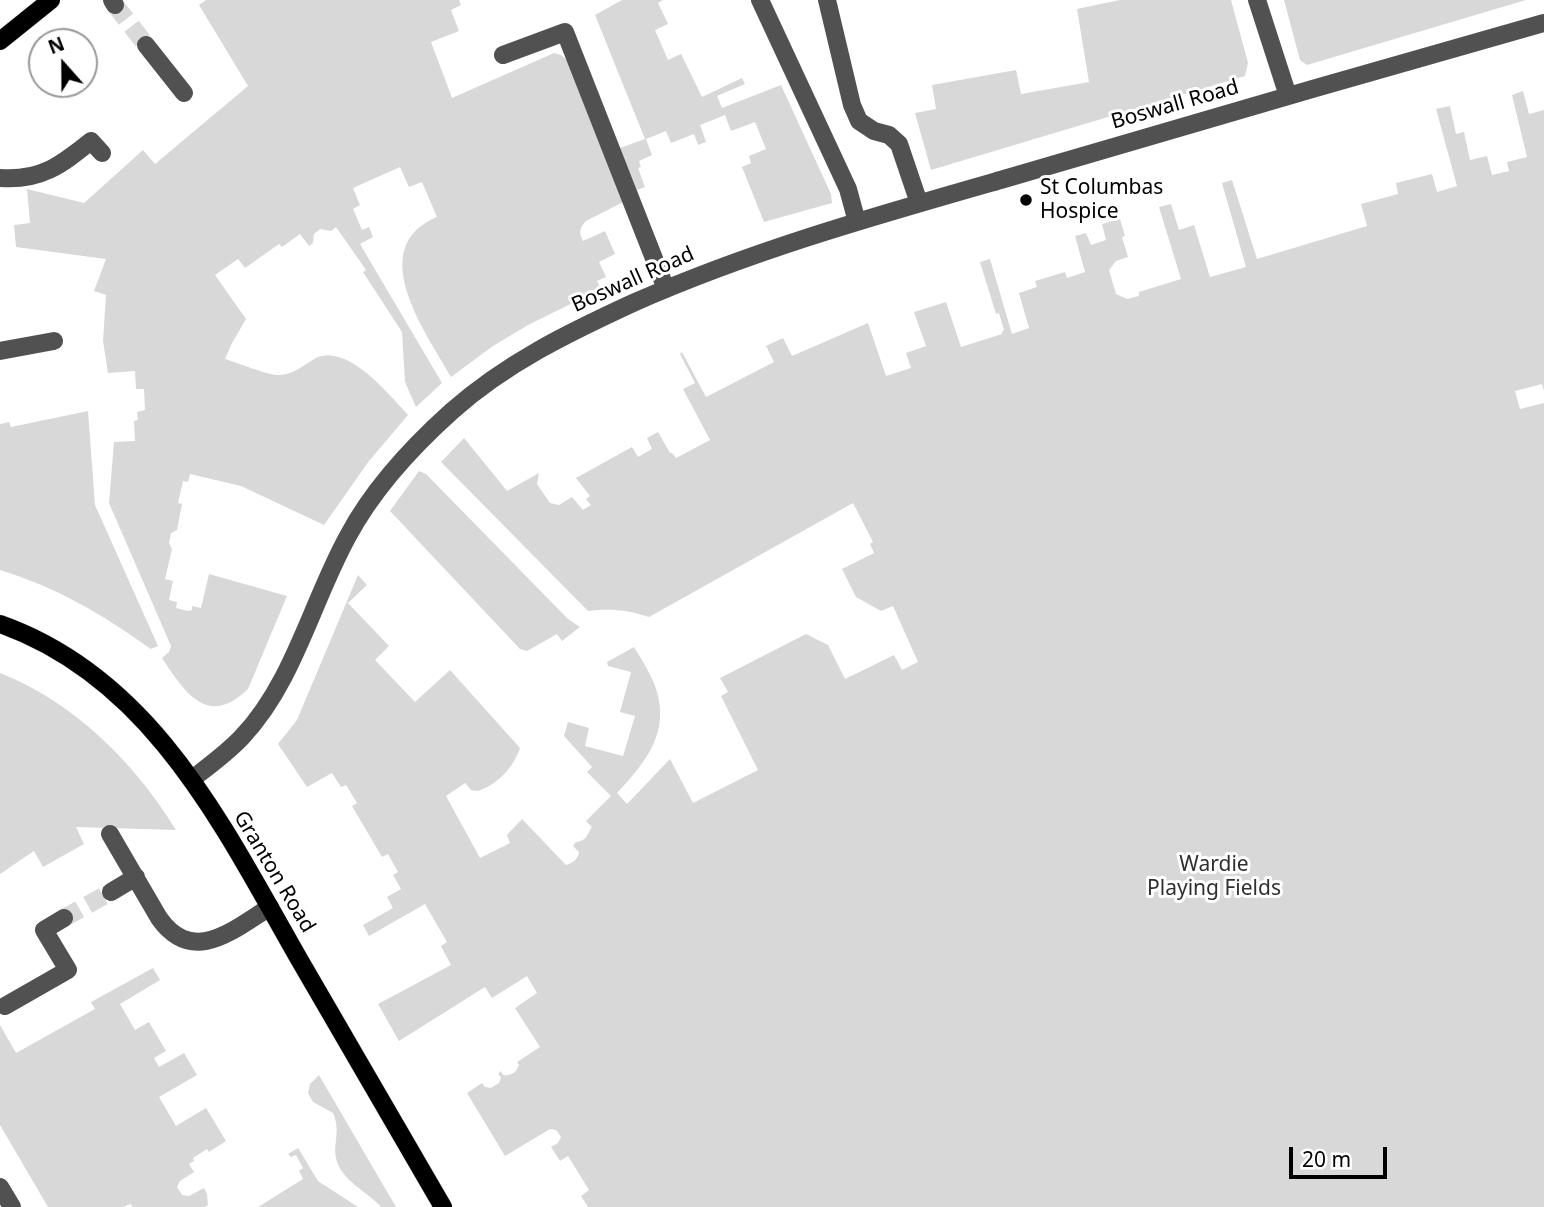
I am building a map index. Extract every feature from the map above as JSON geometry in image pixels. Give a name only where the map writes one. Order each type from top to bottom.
[{"type":"main road","points":[[0,41],[51,0]]},
{"type":"main road","name":"Granton Road","points":[[0,624],[27,633],[57,650],[104,683],[149,724],[192,779],[270,907],[443,1207]]},
{"type":"street","points":[[760,0],[848,189],[857,222]]},
{"type":"street","points":[[827,0],[852,105],[859,121],[874,131],[889,135],[899,144],[919,204]]},
{"type":"street","points":[[1257,0],[1288,96]]},
{"type":"street","name":"Boswall Road","points":[[192,779],[242,738],[264,709],[298,646],[349,533],[366,505],[449,413],[517,361],[593,321],[733,262],[857,222],[1544,23]]},
{"type":"street","points":[[503,55],[565,32],[666,289]]},
{"type":"street","points":[[146,45],[184,93]]},
{"type":"street","points":[[0,178],[29,177],[58,168],[91,141],[102,153]]},
{"type":"street","points":[[0,351],[54,341]]},
{"type":"street","points":[[110,834],[167,929],[177,937],[203,942],[216,940],[270,907]]},
{"type":"street","points":[[111,892],[136,877]]},
{"type":"street","points":[[5,1006],[68,970],[44,930],[64,918]]},
{"type":"street","points":[[0,1187],[12,1207]]},
{"type":"green space","points":[[206,0],[459,0],[461,5],[451,10],[459,31],[431,42],[452,98],[554,53],[561,55],[568,61],[623,202],[586,221],[581,228],[583,241],[605,231],[615,254],[599,262],[606,277],[597,281],[601,289],[528,325],[493,346],[451,377],[417,316],[407,292],[403,270],[405,249],[415,231],[437,217],[422,182],[409,187],[400,167],[353,188],[360,205],[353,209],[362,230],[369,227],[373,237],[360,244],[442,383],[416,407],[405,382],[402,332],[363,272],[366,270],[336,227],[331,231],[320,229],[314,234],[313,243],[309,246],[300,234],[282,247],[279,244],[245,268],[238,259],[215,275],[246,319],[225,359],[259,371],[283,375],[316,358],[328,355],[341,358],[367,374],[408,415],[369,461],[324,525],[241,486],[190,474],[188,482],[183,481],[178,503],[182,504],[177,530],[171,533],[169,543],[172,549],[165,579],[173,581],[169,600],[177,602],[176,608],[188,611],[192,610],[192,606],[201,608],[209,574],[287,596],[248,689],[233,701],[220,706],[198,701],[188,693],[162,658],[171,646],[109,503],[114,442],[135,441],[134,421],[138,420],[137,412],[145,410],[144,389],[136,389],[135,371],[108,373],[103,341],[106,295],[94,291],[106,259],[16,247],[14,225],[30,223],[27,189],[84,203],[143,150],[155,164],[248,86],[199,5]]},
{"type":"green space","points":[[622,0],[663,0],[658,3],[668,24],[655,30],[668,60],[681,54],[702,97],[742,78],[745,84],[717,96],[722,108],[781,85],[831,194],[832,203],[764,222],[742,167],[751,163],[749,156],[766,149],[755,122],[731,131],[725,115],[700,125],[706,142],[698,145],[694,134],[671,143],[666,131],[646,139],[652,155],[639,161],[641,167],[638,168],[645,187],[637,190],[620,148],[645,139],[595,15]]},
{"type":"green space","points":[[1120,0],[1231,0],[1248,63],[1245,76],[931,170],[915,113],[936,109],[932,85],[1016,70],[1021,94],[1089,82],[1077,9]]},
{"type":"green space","points":[[1284,0],[1526,0],[1307,65],[1300,60]]},
{"type":"green space","name":"Wardie Playing Fields","points":[[1523,91],[1529,114],[1544,110],[1544,391],[1542,384],[1515,391],[1520,409],[1544,403],[1544,1207],[588,1207],[581,1196],[589,1190],[568,1156],[560,1161],[551,1147],[558,1143],[561,1137],[556,1130],[550,1129],[505,1156],[467,1093],[482,1083],[491,1088],[499,1083],[501,1077],[498,1074],[501,1071],[503,1075],[513,1073],[519,1065],[517,1062],[540,1047],[515,1008],[537,993],[527,976],[492,998],[485,987],[399,1041],[378,1004],[451,965],[441,946],[447,942],[425,904],[369,936],[363,925],[393,908],[387,897],[401,889],[393,875],[398,872],[388,854],[382,857],[352,806],[357,803],[346,785],[341,787],[332,773],[307,787],[278,744],[297,720],[358,575],[367,585],[348,603],[389,646],[375,660],[415,702],[450,670],[520,748],[509,769],[492,784],[478,791],[471,790],[465,783],[446,796],[480,858],[510,843],[507,835],[522,819],[566,865],[576,859],[579,852],[573,846],[585,839],[592,827],[586,821],[611,796],[587,772],[592,767],[564,736],[568,722],[589,728],[585,746],[623,756],[635,716],[620,712],[631,672],[608,666],[607,662],[634,647],[654,683],[660,711],[656,738],[651,750],[617,793],[627,804],[670,759],[693,803],[758,770],[721,696],[728,692],[720,678],[806,634],[828,645],[845,679],[894,655],[902,670],[918,662],[893,606],[881,611],[856,597],[842,569],[874,553],[870,544],[873,542],[853,503],[649,617],[619,610],[588,611],[441,462],[464,438],[507,491],[539,473],[537,484],[550,503],[559,505],[572,497],[583,510],[591,505],[586,499],[590,496],[576,478],[632,447],[638,457],[652,449],[647,438],[658,432],[676,458],[710,440],[683,389],[695,383],[680,354],[682,352],[706,397],[774,362],[766,346],[783,338],[792,356],[868,323],[886,376],[911,368],[906,353],[926,346],[914,312],[946,302],[961,347],[1002,334],[1004,330],[999,313],[996,314],[980,262],[990,259],[1012,334],[1029,328],[1019,293],[1037,287],[1035,281],[1065,272],[1067,278],[1085,272],[1075,236],[1086,233],[1091,245],[1106,240],[1102,224],[1120,219],[1125,236],[1122,237],[1128,257],[1116,261],[1109,270],[1116,294],[1127,299],[1139,296],[1139,292],[1181,279],[1159,207],[1171,204],[1179,230],[1194,225],[1210,277],[1246,267],[1222,183],[1232,180],[1257,259],[1367,226],[1361,204],[1398,194],[1396,183],[1432,174],[1437,192],[1457,186],[1436,109],[1450,106],[1456,134],[1464,132],[1470,160],[1487,156],[1492,175],[1509,171],[1507,162],[1527,157],[1512,95]]},
{"type":"green space","points":[[88,411],[95,505],[158,646],[151,649],[79,603],[42,585],[0,570],[0,424],[9,422],[11,427]]},
{"type":"green space","points":[[419,471],[426,474],[568,619],[580,627],[562,641],[557,634],[527,651],[520,649],[390,511]]},
{"type":"green space","points":[[0,673],[53,700],[100,737],[142,781],[176,830],[76,827],[84,844],[43,867],[34,851],[0,874]]},
{"type":"green space","points":[[153,968],[160,980],[120,1004],[135,1030],[149,1022],[166,1051],[154,1058],[159,1067],[184,1053],[197,1075],[159,1097],[176,1126],[206,1108],[226,1141],[193,1158],[194,1161],[189,1164],[194,1172],[180,1181],[177,1187],[182,1195],[189,1196],[204,1188],[208,1205],[48,1207],[0,1125],[0,1025],[16,1053],[95,1009],[91,1002]]},
{"type":"green space","points":[[319,1075],[396,1207],[381,1207],[343,1173],[335,1152],[336,1125],[333,1113],[313,1102],[308,1093],[310,1084]]},
{"type":"green space","points":[[298,1148],[318,1181],[358,1207],[258,1207],[303,1179],[299,1171],[303,1168],[296,1155],[291,1157],[288,1154]]},
{"type":"tunnel","points":[[115,5],[146,45]]},
{"type":"tunnel","points":[[64,918],[111,892]]},
{"type":"place","name":"St Columbas Hospice","points":[[1026,200]]}]
